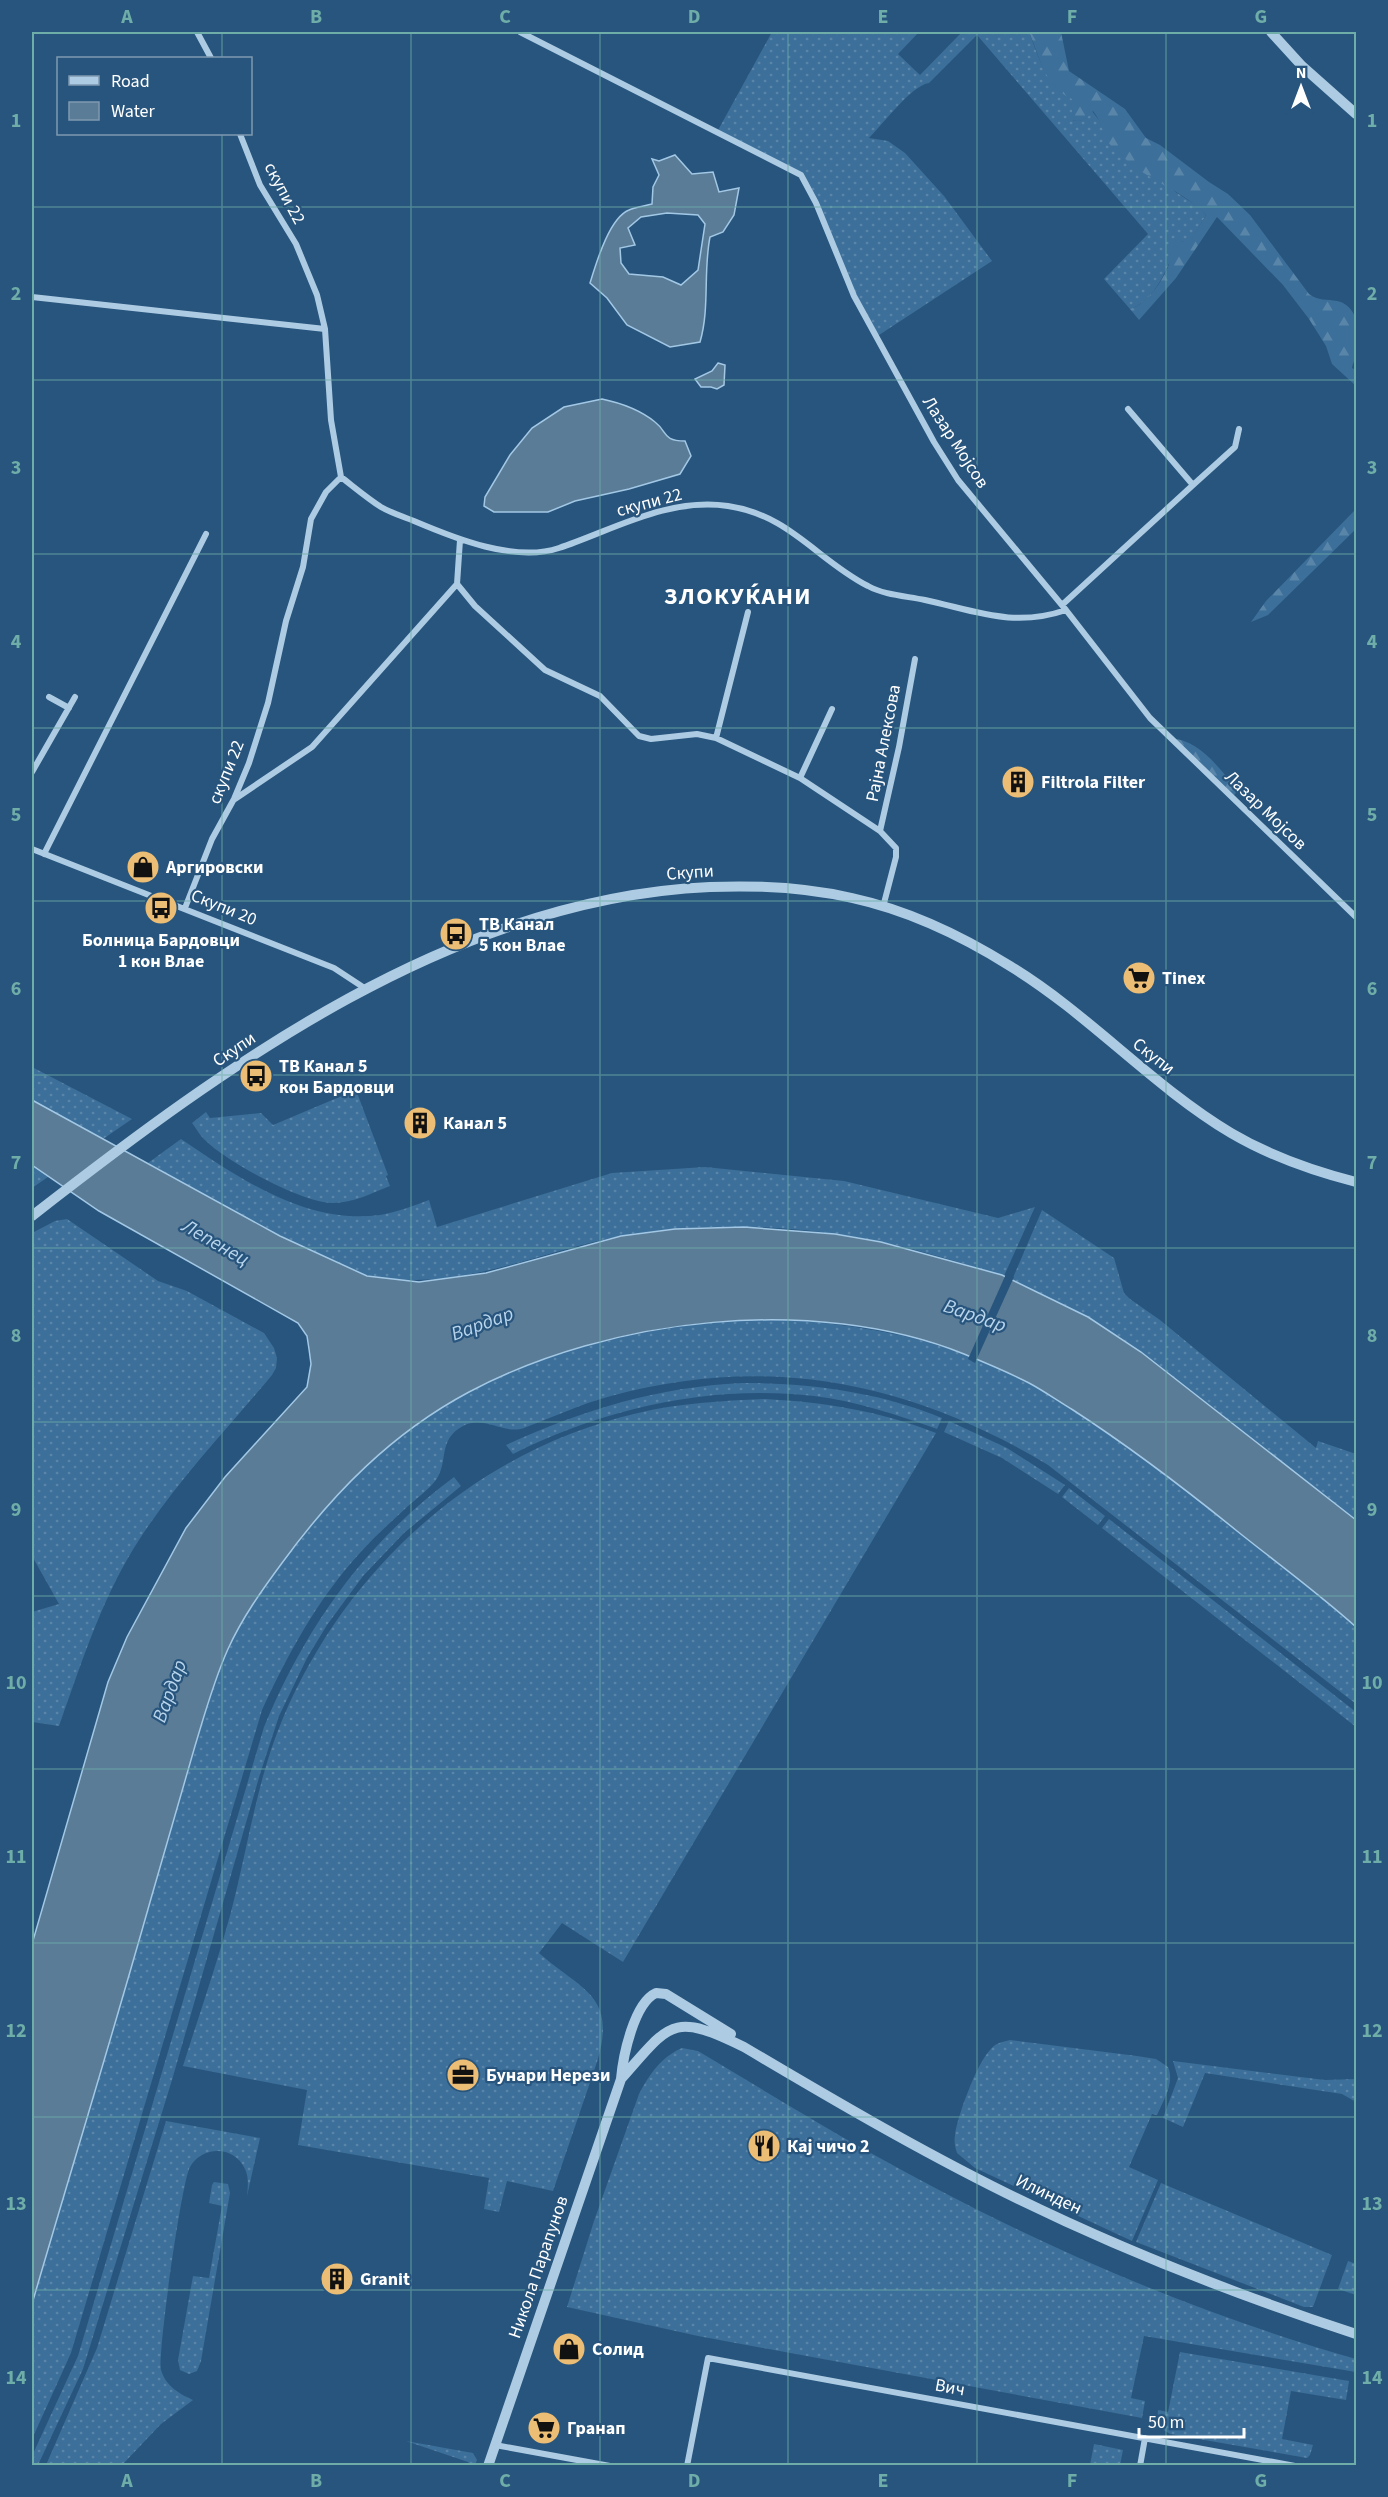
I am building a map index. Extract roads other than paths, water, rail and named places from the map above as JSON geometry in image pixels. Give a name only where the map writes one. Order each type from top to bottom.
[{"type":"street","points":[[197,32],[210,57]]},
{"type":"street","name":"Лазар Мојсов","points":[[520,32],[801,175],[816,203],[854,296],[934,442],[958,480],[1064,607],[1150,718],[1356,917]]},
{"type":"street","points":[[1271,32],[1302,66],[1356,114]]},
{"type":"street","name":"скупи 22","points":[[240,135],[260,185],[296,244],[317,295],[325,329],[331,420],[341,477],[383,508],[459,540],[503,549],[538,552],[556,549],[640,516],[681,507],[725,505],[746,509],[778,523],[868,587],[998,618],[1044,617],[1064,607]]},
{"type":"street","points":[[32,297],[325,329]]},
{"type":"street","points":[[1128,410],[1193,485]]},
{"type":"street","points":[[1064,607],[1235,447],[1239,429]]},
{"type":"street","name":"скупи 22","points":[[185,908],[212,839],[234,799],[249,763],[268,703],[286,621],[303,567],[311,519],[326,492],[341,477]]},
{"type":"street","points":[[44,854],[206,534]]},
{"type":"street","points":[[234,799],[312,747],[457,584],[459,540]]},
{"type":"street","name":"Рајна Алексова","points":[[457,584],[475,606],[545,670],[600,696],[639,736],[651,740],[697,734],[716,738],[800,778],[880,831],[891,841],[896,849],[897,857],[883,906]]},
{"type":"street","points":[[716,738],[748,612]]},
{"type":"street","name":"Рајна Алексова","points":[[880,831],[899,747],[915,659]]},
{"type":"street","points":[[49,697],[69,708]]},
{"type":"street","points":[[32,772],[75,697]]},
{"type":"street","points":[[800,778],[832,709]]},
{"type":"street","name":"Скупи 20","points":[[32,849],[334,968],[366,989]]},
{"type":"street","name":"Скупи","points":[[32,1216],[143,1130],[261,1050],[366,989],[438,954],[511,927],[599,901],[641,892],[682,888],[782,886],[852,898],[883,906],[964,941],[1010,966],[1051,993],[1161,1083],[1232,1133],[1283,1159],[1311,1170],[1356,1182]]},
{"type":"street","name":"Илинден","points":[[621,2079],[622,2060],[640,2009],[649,1997],[656,1993],[666,1994],[699,2013],[735,2037],[744,2047]]},
{"type":"street","name":"Илинден","points":[[621,2079],[657,2038],[676,2028],[689,2026],[705,2029],[744,2047],[931,2154],[1075,2225],[1209,2281],[1356,2334]]},
{"type":"street","name":"Никола Парапунов","points":[[488,2466],[621,2079]]},
{"type":"street","name":"Вич","points":[[687,2466],[708,2358],[1295,2466]]},
{"type":"street","points":[[1140,2466],[1145,2438]]},
{"type":"street","points":[[495,2445],[610,2466]]},
{"type":"water","points":[[675,155],[692,174],[713,172],[719,192],[739,188],[734,215],[723,232],[710,237],[705,316],[700,342],[670,347],[627,325],[607,298],[590,283],[604,242],[615,222],[629,210],[652,204],[653,187],[659,175],[652,159],[659,161]],"holes":[[[667,213],[698,215],[705,224],[698,270],[681,285],[663,277],[629,274],[621,263],[620,248],[635,245],[628,228],[641,217]]]},
{"type":"water","points":[[718,363],[725,365],[724,385],[717,389],[701,387],[695,379],[712,371]]},
{"type":"water","points":[[602,399],[636,410],[655,422],[669,438],[685,441],[691,456],[680,474],[629,489],[575,501],[548,512],[494,512],[484,506],[485,497],[510,455],[532,428],[564,407]]},
{"type":"water","points":[[32,1100],[280,1236],[367,1276],[419,1282],[486,1273],[621,1236],[675,1229],[744,1227],[835,1234],[881,1242],[1002,1275],[1088,1317],[1141,1352],[1356,1520],[1356,1627],[1177,1484],[1073,1410],[1035,1386],[1005,1371],[964,1354],[905,1335],[843,1324],[779,1320],[713,1322],[648,1331],[585,1346],[525,1366],[469,1392],[414,1426],[343,1489],[267,1583],[246,1615],[228,1649],[195,1746],[32,2304],[32,1944],[108,1682],[127,1637],[186,1528],[225,1477],[307,1387],[311,1364],[307,1336],[298,1323],[99,1211],[32,1165]]},
{"type":"place","name":"Filtrola Filter","points":[[1018,782]]},
{"type":"place","name":"Аргировски","points":[[143,867]]},
{"type":"place","name":"Болница Бардовци 1 кон Влае","points":[[161,908]]},
{"type":"place","name":"ТВ Канал 5 кон Влае","points":[[456,934]]},
{"type":"place","name":"Tinex","points":[[1139,978]]},
{"type":"place","name":"ТВ Канал 5 кон Бардовци","points":[[256,1076]]},
{"type":"place","name":"Канал 5","points":[[420,1123]]},
{"type":"place","name":"Бунари Нерези","points":[[463,2075]]},
{"type":"place","name":"Кај чичо 2","points":[[764,2146]]},
{"type":"place","name":"Granit","points":[[337,2279]]},
{"type":"place","name":"Солид","points":[[569,2349]]},
{"type":"place","name":"Гранап","points":[[544,2428]]},
{"type":"district","name":"ЗЛОКУЌАНИ","points":[[738,596]]},
{"type":"water label","name":"Лепенец","points":[[216,1242]]},
{"type":"water label","name":"Вардар","points":[[975,1315]]},
{"type":"water label","name":"Вардар","points":[[482,1323]]},
{"type":"water label","name":"Вардар","points":[[169,1691]]}]
